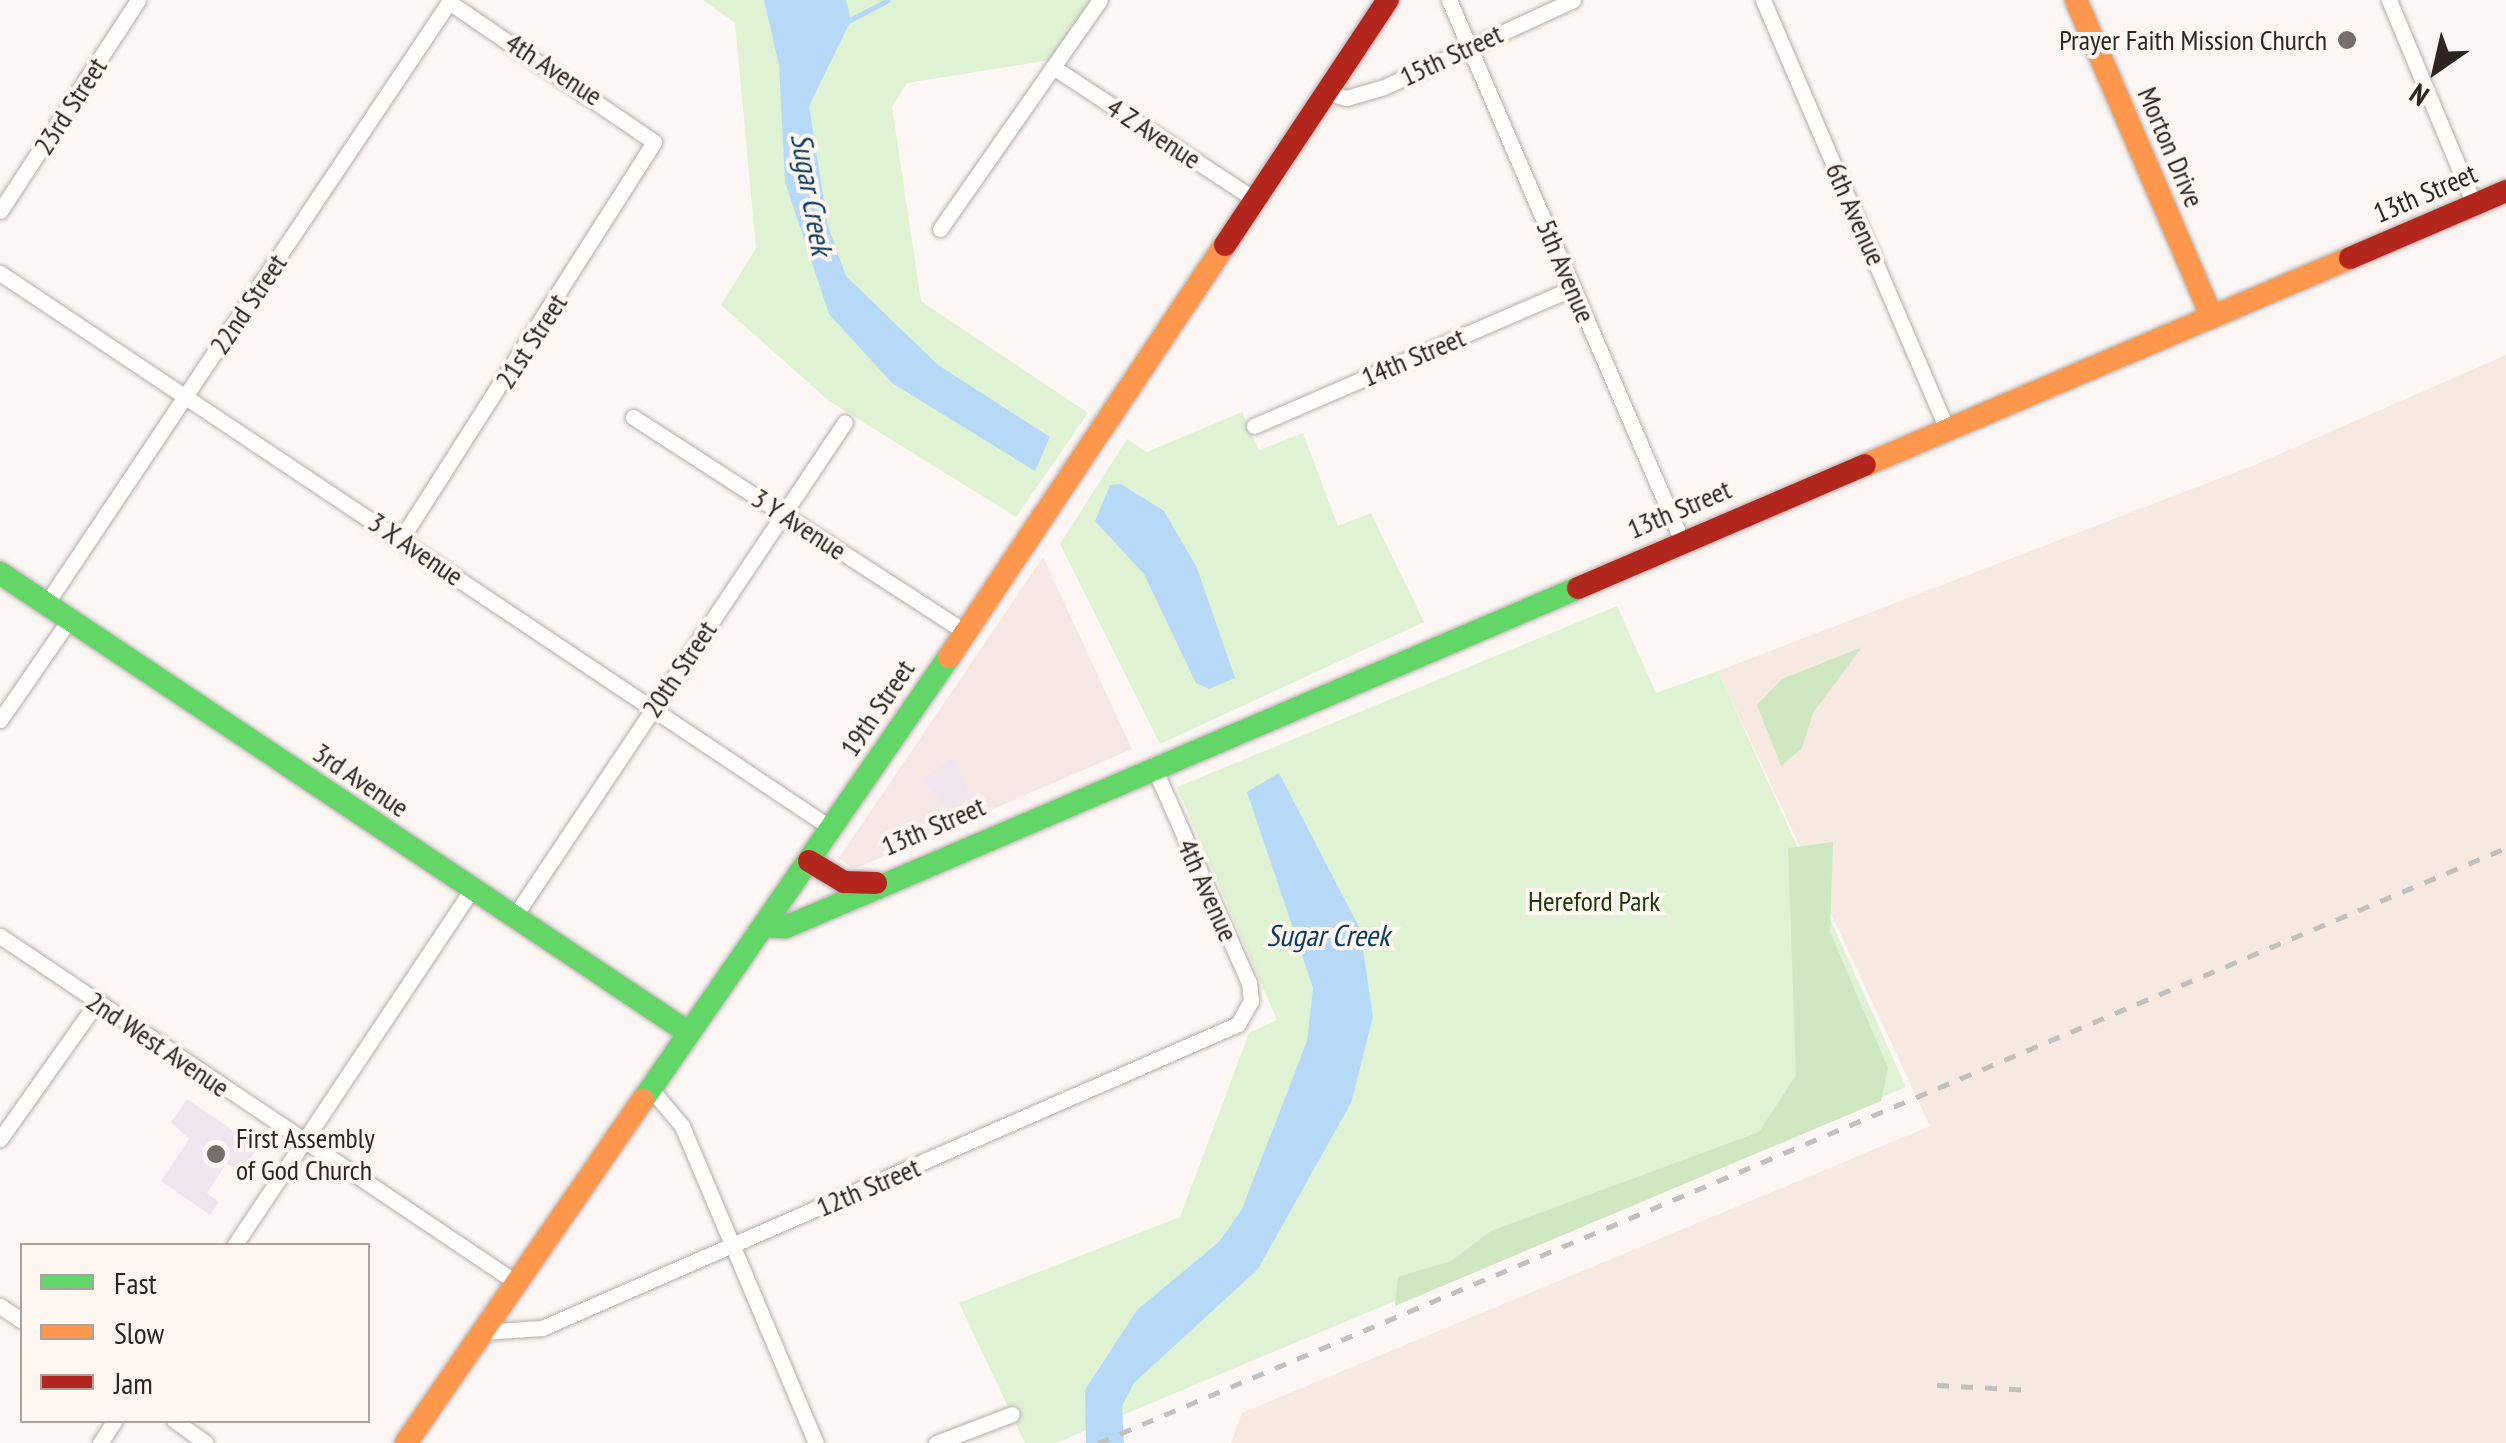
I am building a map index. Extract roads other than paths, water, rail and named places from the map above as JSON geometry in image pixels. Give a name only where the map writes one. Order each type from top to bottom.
[{"type":"main road","name":"19th Street","points":[[406,1443],[809,862],[1388,0]]},
{"type":"main road","name":"Morton Drive","points":[[2076,0],[2212,317]]},
{"type":"main road","name":"13th Street","points":[[764,926],[786,927],[876,883],[2506,191]]},
{"type":"main road","name":"3rd Avenue","points":[[0,573],[689,1034]]},
{"type":"main road","name":"13th Street","points":[[809,862],[844,882],[876,883]]},
{"type":"street","name":"23rd Street","points":[[0,211],[138,0]]},
{"type":"street","points":[[940,229],[1100,0]]},
{"type":"street","name":"5th Avenue","points":[[1450,0],[1682,541]]},
{"type":"street","name":"15th Street","points":[[1326,92],[1354,97],[1574,0]]},
{"type":"street","name":"6th Avenue","points":[[1762,0],[1947,430]]},
{"type":"street","points":[[2389,0],[2474,204]]},
{"type":"street","name":"4th Avenue","points":[[449,2],[654,142]]},
{"type":"street","name":"22nd Street","points":[[46,604],[449,2]]},
{"type":"street","name":"4 Z Avenue","points":[[1053,67],[1254,199]]},
{"type":"street","name":"21st Street","points":[[402,538],[654,142]]},
{"type":"street","name":"3 X Avenue","points":[[0,273],[831,828]]},
{"type":"street","name":"14th Street","points":[[1254,426],[1573,288]]},
{"type":"street","name":"3 Y Avenue","points":[[632,416],[965,632]]},
{"type":"street","name":"20th Street","points":[[514,917],[846,422]]},
{"type":"street","points":[[0,720],[69,620]]},
{"type":"street","name":"4th Avenue","points":[[1153,765],[1248,983],[1245,1016]]},
{"type":"street","points":[[236,1243],[471,890]]},
{"type":"street","name":"2nd West Avenue","points":[[0,936],[517,1283]]},
{"type":"street","points":[[0,1140],[97,1002]]},
{"type":"street","name":"12th Street","points":[[483,1332],[542,1328],[1245,1016]]},
{"type":"street","points":[[651,1090],[680,1120],[816,1443]]},
{"type":"street","points":[[936,1443],[1012,1414]]},
{"type":"street","points":[[178,1423],[206,1443]]},
{"type":"water","name":"Sugar Creek","points":[[764,0],[846,0],[851,20],[809,106],[828,226],[846,276],[938,365],[1050,437],[1035,471],[892,383],[829,314],[785,182],[779,65]]},
{"type":"water","points":[[1121,484],[1164,511],[1197,568],[1235,678],[1209,689],[1196,683],[1144,574],[1095,521],[1110,485]]},
{"type":"water","name":"Sugar Creek","points":[[1279,773],[1360,929],[1373,1017],[1351,1103],[1258,1269],[1134,1383],[1122,1406],[1124,1443],[1086,1443],[1085,1390],[1137,1310],[1219,1242],[1242,1209],[1307,1041],[1313,988],[1247,792]]},
{"type":"waterway","points":[[846,22],[888,0]]},
{"type":"railway","points":[[1098,1443],[2506,848]]},
{"type":"railway","points":[[1937,1385],[2032,1390]]},
{"type":"place","name":"Prayer Faith Mission Church","points":[[2347,40]]},
{"type":"place","name":"First Assembly of God Church","points":[[216,1154]]},
{"type":"park label","name":"Hereford Park","points":[[1594,901]]}]
